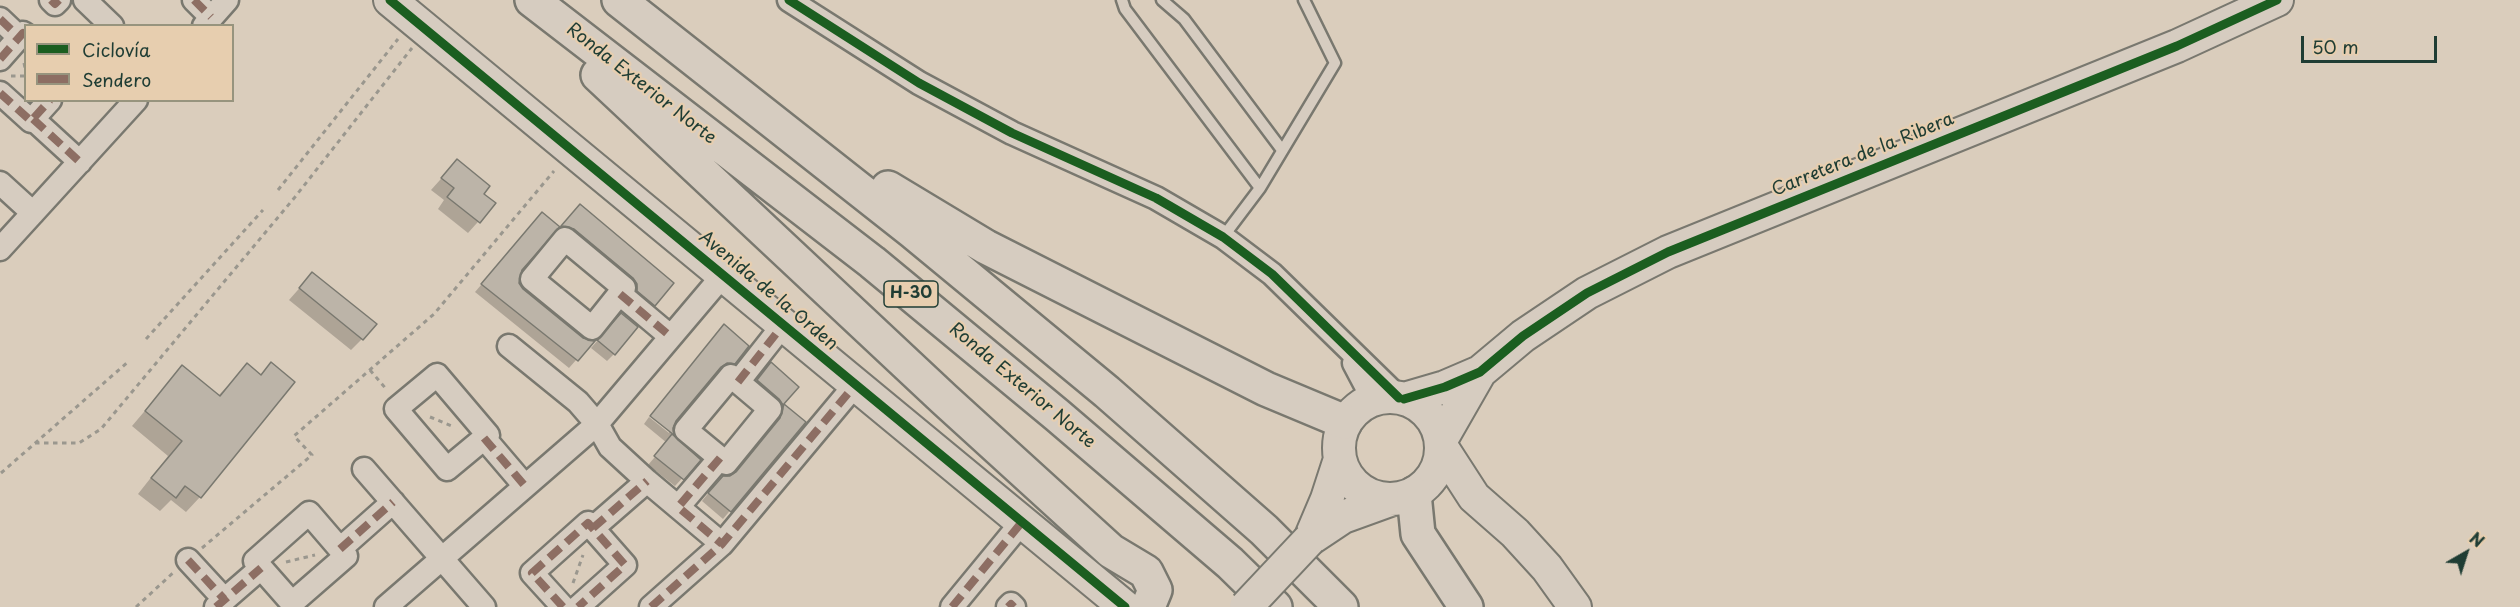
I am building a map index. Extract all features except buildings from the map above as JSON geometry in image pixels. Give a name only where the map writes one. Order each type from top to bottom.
[{"type":"highway","points":[[518,0],[953,407],[1111,550],[1146,572],[1155,590],[1148,607]]},
{"type":"highway","name":"Ronda Exterior Norte","points":[[532,0],[881,270],[1057,415],[1221,555],[1275,607]]},
{"type":"highway","name":"H-30","points":[[619,0],[912,231],[1107,392],[1264,530],[1341,607]]},
{"type":"highway","points":[[656,29],[811,130],[901,197],[986,247],[1266,388],[1345,422]]},
{"type":"highway","points":[[1411,492],[1418,534],[1466,607]]},
{"type":"street","points":[[51,0],[55,4],[59,0]]},
{"type":"street","points":[[85,0],[110,24]]},
{"type":"street","points":[[194,0],[208,21],[227,0]]},
{"type":"street","name":"Avenida de la Orden","points":[[390,0],[1125,607]]},
{"type":"street","points":[[789,0],[919,83],[1012,133],[1156,198],[1223,237],[1272,274],[1345,346],[1392,399],[1418,405],[1429,415],[1437,427],[1441,443],[1474,497],[1515,533],[1539,559],[1575,607]]},
{"type":"street","name":"Carretera de la Ribera","points":[[1480,372],[1523,336],[1587,293],[1668,252],[2177,46],[2277,0]]},
{"type":"street","points":[[0,19],[23,37],[0,59]]},
{"type":"street","points":[[0,93],[31,121],[48,102]]},
{"type":"street","points":[[0,249],[134,102]]},
{"type":"street","points":[[33,118],[80,162]]},
{"type":"street","points":[[0,183],[33,213]]},
{"type":"street","points":[[386,607],[597,424],[723,274]]},
{"type":"street","points":[[620,294],[670,336]]},
{"type":"street","points":[[738,382],[783,325]]},
{"type":"street","points":[[509,346],[578,402],[597,424],[610,447],[722,544]]},
{"type":"street","points":[[1474,497],[1411,492],[1373,497],[1358,488],[1347,475],[1340,459],[1339,440],[1345,422],[1353,412],[1392,399],[1445,387],[1480,372]]},
{"type":"street","points":[[1246,607],[1310,539],[1343,518],[1411,492],[1438,468],[1441,443],[1480,372]]},
{"type":"street","points":[[731,376],[738,382],[770,409],[726,463],[686,430],[731,376]]},
{"type":"street","points":[[651,607],[722,544],[855,385]]},
{"type":"street","points":[[484,438],[525,486]]},
{"type":"street","points":[[678,507],[720,458]]},
{"type":"street","points":[[1310,539],[1327,499],[1340,459]]},
{"type":"street","points":[[364,469],[484,607]]},
{"type":"street","points":[[593,528],[647,481]]},
{"type":"street","points":[[340,549],[393,502]]},
{"type":"street","points":[[309,513],[340,549],[346,556],[292,603],[255,561],[309,513]]},
{"type":"street","points":[[951,607],[1022,522]]},
{"type":"street","points":[[563,607],[532,573],[588,523],[625,565],[578,607]]},
{"type":"street","points":[[188,560],[220,603],[261,568]]},
{"type":"street","points":[[1008,607],[1011,604],[1014,607]]},
{"type":"lane","points":[[1122,0],[1125,9],[1260,188]]},
{"type":"lane","points":[[1162,0],[1184,19],[1282,150]]},
{"type":"lane","points":[[1223,237],[1260,188],[1335,63],[1304,0]]},
{"type":"path","points":[[278,190],[401,36]]},
{"type":"path","points":[[35,443],[79,443],[101,429],[295,197],[414,46]]},
{"type":"path","points":[[136,607],[312,455],[294,436],[434,314],[554,171]]},
{"type":"path","points":[[146,339],[263,210]]},
{"type":"path","points":[[1,472],[129,361]]},
{"type":"path","points":[[572,585],[593,528]]},
{"type":"path","points":[[261,568],[340,549]]},
{"type":"marked path","points":[[51,0],[55,4],[59,0]]},
{"type":"marked path","points":[[194,0],[211,17]]},
{"type":"marked path","points":[[0,19],[20,38]]},
{"type":"marked path","points":[[0,59],[24,34]]},
{"type":"marked path","points":[[0,93],[31,121],[48,102]]},
{"type":"marked path","points":[[33,119],[80,162]]},
{"type":"marked path","points":[[620,294],[670,336]]},
{"type":"marked path","points":[[738,382],[783,325]]},
{"type":"marked path","points":[[651,607],[722,544],[855,385]]},
{"type":"marked path","points":[[484,438],[525,486]]},
{"type":"marked path","points":[[720,458],[678,507],[722,544]]},
{"type":"marked path","points":[[593,528],[647,481]]},
{"type":"marked path","points":[[340,549],[393,502]]},
{"type":"marked path","points":[[952,607],[1022,522]]},
{"type":"marked path","points":[[563,607],[532,573],[588,523],[625,565],[578,607]]},
{"type":"marked path","points":[[188,560],[224,599]]},
{"type":"marked path","points":[[216,607],[261,568]]},
{"type":"marked path","points":[[1008,607],[1011,604],[1014,607]]},
{"type":"cycle path","points":[[390,0],[1125,607]]},
{"type":"cycle path","points":[[789,0],[919,83],[1012,133],[1156,198],[1223,237],[1272,274],[1399,398]]},
{"type":"cycle path","points":[[1404,399],[1445,387],[1480,372],[1523,336],[1587,293],[1668,252],[2177,46],[2277,0]]}]
